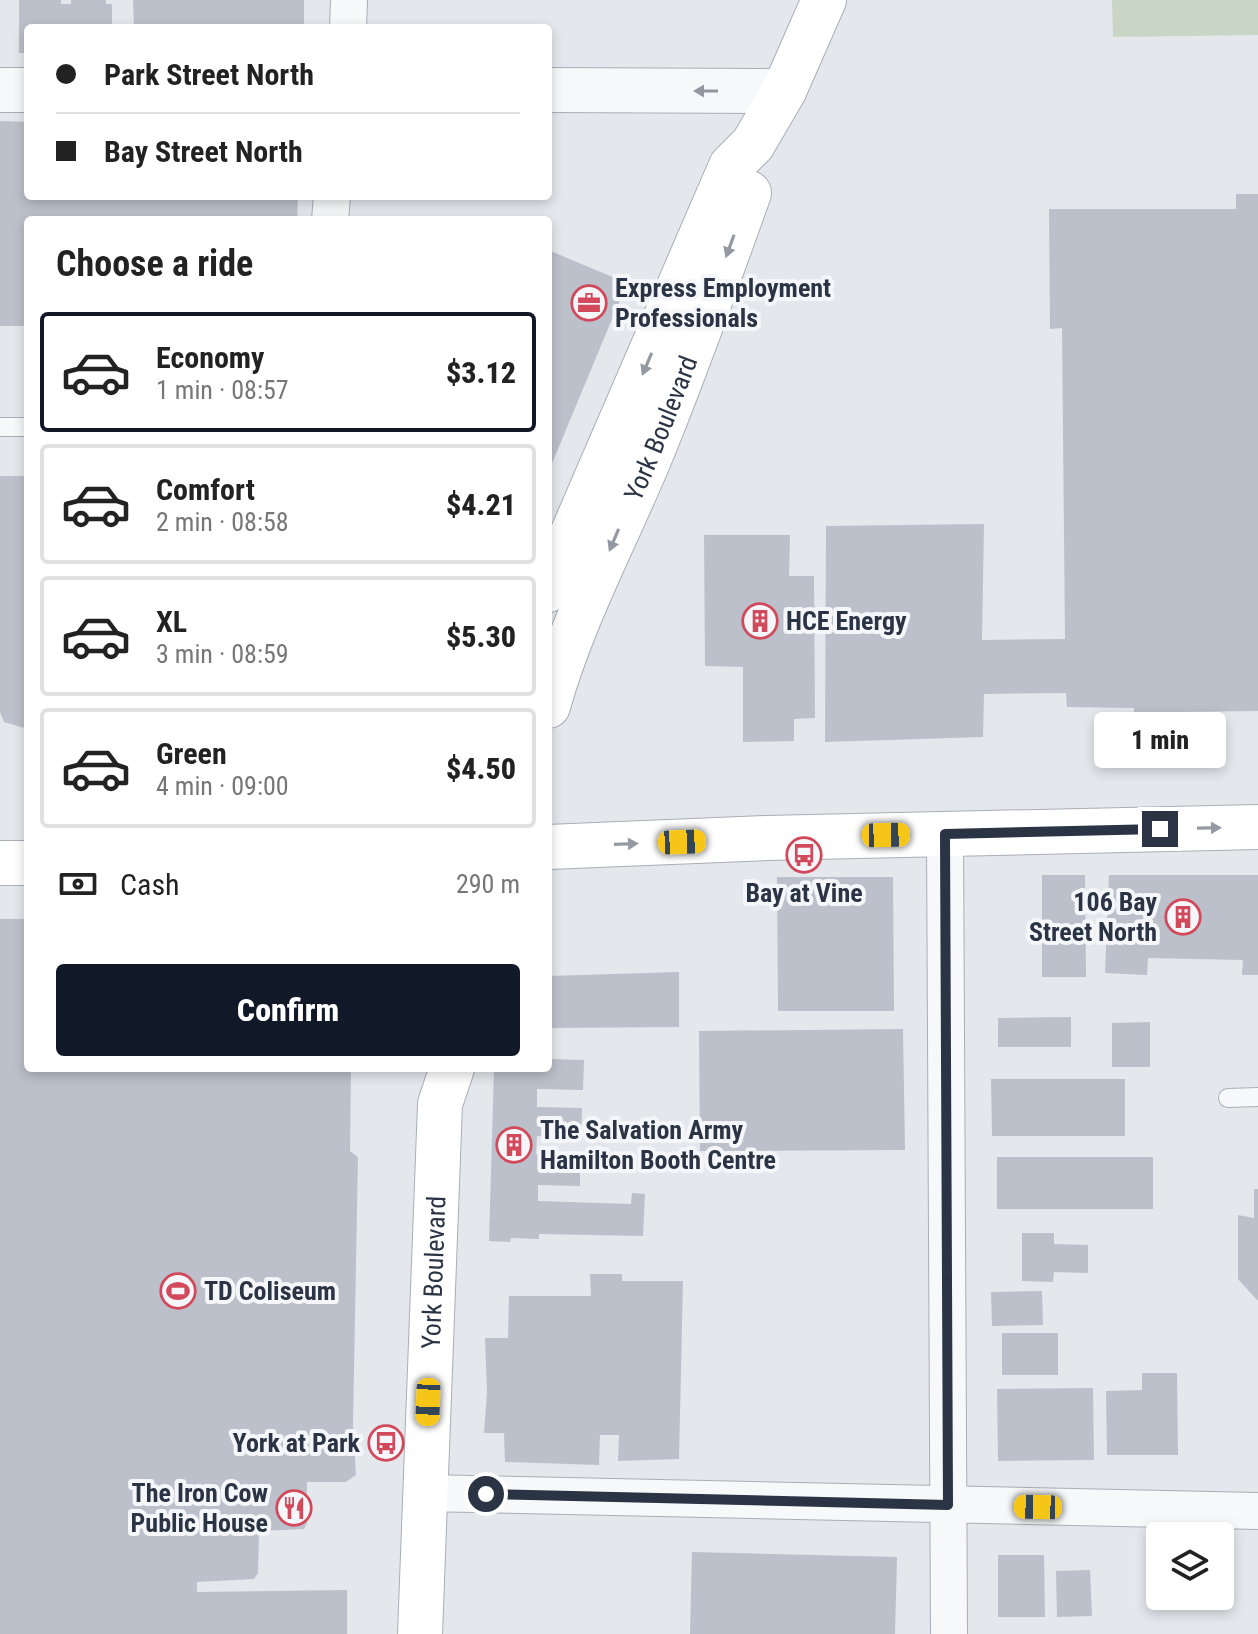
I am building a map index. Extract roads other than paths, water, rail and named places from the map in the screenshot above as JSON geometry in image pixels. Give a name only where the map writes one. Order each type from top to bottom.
[{"type":"main road","name":"York Boulevard","points":[[552,581],[731,166],[753,144],[784,91],[824,0]]},
{"type":"main road","name":"York Boulevard","points":[[552,695],[571,640],[701,328],[755,177],[753,144]]},
{"type":"main road","points":[[552,847],[1258,827]]},
{"type":"main road","points":[[0,863],[24,863]]},
{"type":"main road","name":"York Boulevard","points":[[420,1634],[440,1080]]},
{"type":"street","points":[[348,24],[349,0]]},
{"type":"street","points":[[0,90],[24,90]]},
{"type":"street","points":[[552,90],[784,91]]},
{"type":"street","points":[[945,834],[949,1634]]},
{"type":"street","points":[[424,1493],[1258,1511]]},
{"type":"lane","points":[[0,427],[24,427]]},
{"type":"lane","points":[[1228,1098],[1258,1097]]},
{"type":"place","name":"Express Employment Professionals","points":[[589,303]]},
{"type":"place","name":"HCE Energy","points":[[760,621]]},
{"type":"place","name":"Bay at Vine","points":[[804,855]]},
{"type":"place","name":"106 Bay Street North","points":[[1183,917]]},
{"type":"place","name":"The Salvation Army Hamilton Booth Centre","points":[[514,1145]]},
{"type":"place","name":"TD Coliseum","points":[[178,1291]]},
{"type":"place","name":"York at Park","points":[[386,1443]]},
{"type":"place","name":"The Iron Cow Public House","points":[[294,1508]]}]
